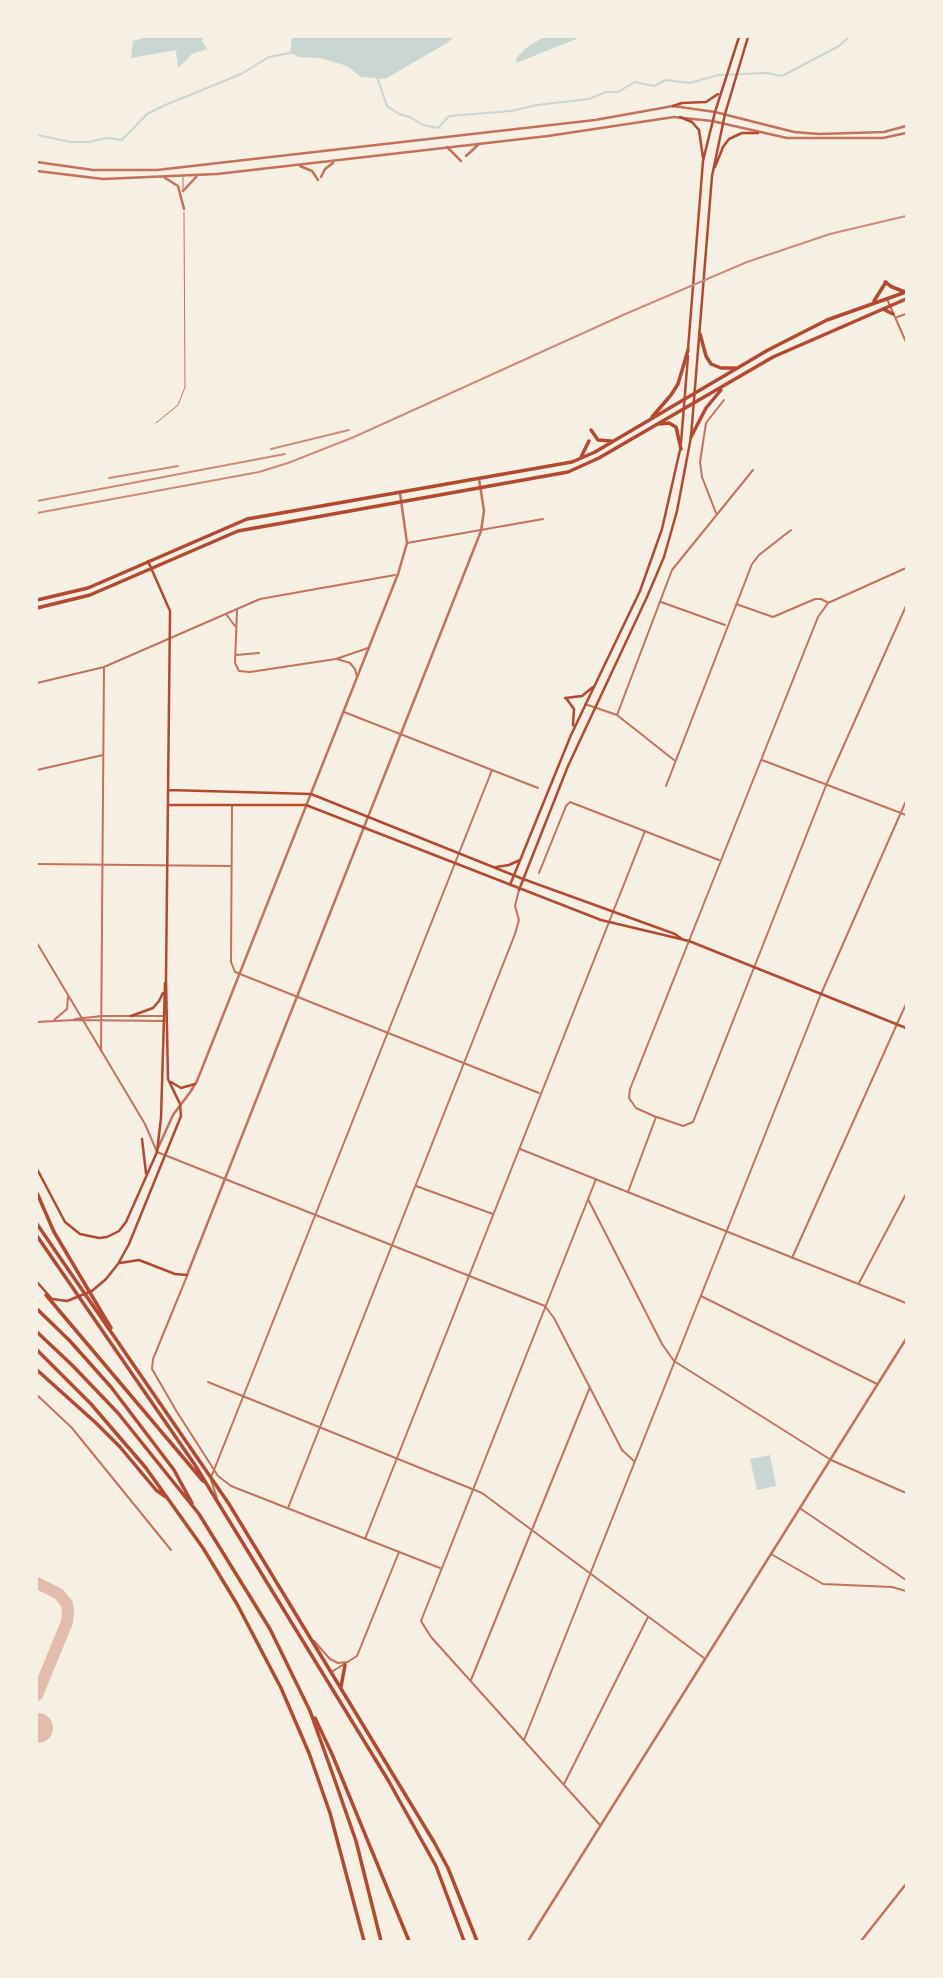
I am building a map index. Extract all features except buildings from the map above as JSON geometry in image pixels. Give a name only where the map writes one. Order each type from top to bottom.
[{"type":"main road","points":[[510,886],[570,735],[627,620],[652,559],[673,489],[681,449],[703,161],[712,121],[739,37]]},
{"type":"main road","points":[[519,890],[568,766],[664,557],[682,492],[695,402],[712,177],[725,114],[748,37]]},
{"type":"main road","points":[[673,107],[682,103],[710,101],[721,91]]},
{"type":"main road","points":[[680,117],[692,122],[699,130],[703,161]]},
{"type":"main road","points":[[712,177],[719,155],[729,139],[742,133],[758,133]]},
{"type":"main road","points":[[873,303],[886,282],[906,292]]},
{"type":"main road","points":[[37,600],[88,588],[247,519],[559,466],[612,441],[739,367],[827,320],[906,292]]},
{"type":"main road","points":[[37,608],[90,595],[238,531],[568,472],[599,458],[773,357],[906,299]]},
{"type":"main road","points":[[881,308],[894,316]]},
{"type":"main road","points":[[700,334],[711,364],[725,369],[739,367]]},
{"type":"main road","points":[[648,421],[678,384],[688,350]]},
{"type":"main road","points":[[691,436],[706,408],[725,386]]},
{"type":"main road","points":[[658,424],[669,423],[676,428],[681,449]]},
{"type":"main road","points":[[591,430],[598,440],[612,441]]},
{"type":"main road","points":[[580,458],[589,441]]},
{"type":"main road","points":[[46,1295],[59,1300],[78,1297],[92,1291],[118,1264],[129,1244],[181,1116],[180,1104],[168,1079],[166,1018],[170,610],[148,561]]},
{"type":"main road","points":[[570,735],[575,715],[566,698],[582,696],[595,685]]},
{"type":"main road","points":[[168,790],[311,794],[514,876],[675,934],[683,940]]},
{"type":"main road","points":[[167,805],[306,805],[519,890],[609,923],[683,940],[906,1028]]},
{"type":"main road","points":[[493,867],[509,865],[521,859]]},
{"type":"main road","points":[[131,1016],[157,1005],[166,979]]},
{"type":"main road","points":[[37,1169],[71,1229],[88,1237],[107,1237],[119,1231],[127,1222],[156,1152],[166,1018],[164,988]]},
{"type":"main road","points":[[168,1079],[181,1088],[195,1084]]},
{"type":"main road","points":[[142,1139],[146,1177]]},
{"type":"main road","points":[[37,1193],[54,1232],[100,1314]]},
{"type":"main road","points":[[37,1224],[212,1475],[441,1854],[477,1941]]},
{"type":"main road","points":[[37,1236],[208,1485],[425,1843],[464,1941]]},
{"type":"main road","points":[[118,1264],[139,1260],[175,1274],[187,1275]]},
{"type":"main road","points":[[37,1282],[144,1408],[193,1471],[208,1485]]},
{"type":"main road","points":[[37,1309],[78,1349],[111,1387],[174,1470],[198,1514],[270,1629],[332,1754],[408,1941]]},
{"type":"main road","points":[[37,1332],[72,1364],[118,1413],[198,1514]]},
{"type":"main road","points":[[37,1350],[117,1433],[168,1498],[237,1604],[281,1688],[309,1753],[330,1813],[365,1941]]},
{"type":"main road","points":[[37,1370],[96,1423],[156,1490],[168,1498]]},
{"type":"main road","points":[[341,1688],[347,1664]]},
{"type":"main road","points":[[310,1711],[355,1841],[381,1941]]},
{"type":"street","points":[[37,163],[93,170],[149,170],[541,127],[673,107],[725,114],[794,132],[884,132],[906,127]]},
{"type":"street","points":[[37,171],[103,179],[197,176],[599,130],[680,117],[723,123],[787,138],[884,138],[906,133]]},
{"type":"street","points":[[466,156],[481,143]]},
{"type":"street","points":[[447,147],[461,162]]},
{"type":"street","points":[[296,165],[310,169],[320,179],[327,167],[336,161]]},
{"type":"street","points":[[183,191],[197,176]]},
{"type":"street","points":[[163,178],[178,187],[184,209]]},
{"type":"street","points":[[887,298],[906,342]]},
{"type":"street","points":[[894,316],[906,314]]},
{"type":"street","points":[[717,514],[702,477],[700,462],[706,423],[724,401]]},
{"type":"street","points":[[617,715],[675,565],[753,470]]},
{"type":"street","points":[[440,1569],[231,1486],[214,1469],[152,1369],[153,1359],[481,531],[484,511],[479,479]]},
{"type":"street","points":[[156,1152],[173,1115],[195,1084],[398,574],[407,544],[400,493]]},
{"type":"street","points":[[407,544],[543,520]]},
{"type":"street","points":[[666,786],[726,626],[755,559],[791,530]]},
{"type":"street","points":[[906,568],[828,603],[818,617],[630,1089],[629,1098],[636,1108],[683,1126],[693,1122],[827,783],[906,606]]},
{"type":"street","points":[[37,683],[104,667],[270,596],[398,574]]},
{"type":"street","points":[[736,604],[773,617],[815,599],[821,598],[828,603]]},
{"type":"street","points":[[660,601],[726,626]]},
{"type":"street","points":[[237,609],[235,667],[239,671],[336,659],[369,648]]},
{"type":"street","points":[[226,614],[236,627]]},
{"type":"street","points":[[235,655],[259,653]]},
{"type":"street","points":[[336,659],[353,666],[357,678]]},
{"type":"street","points":[[101,1052],[104,667]]},
{"type":"street","points":[[585,704],[617,715],[675,761]]},
{"type":"street","points":[[343,712],[538,788]]},
{"type":"street","points":[[37,770],[104,755]]},
{"type":"street","points":[[761,759],[906,815]]},
{"type":"street","points":[[218,1502],[211,1482],[214,1469],[453,862],[492,770]]},
{"type":"street","points":[[524,1740],[821,994],[906,801]]},
{"type":"street","points":[[539,873],[566,806],[573,803],[720,861]]},
{"type":"street","points":[[232,806],[233,970],[540,1094]]},
{"type":"street","points":[[365,1539],[645,831]]},
{"type":"street","points":[[37,864],[232,866]]},
{"type":"street","points":[[288,1508],[519,924],[515,906],[519,890]]},
{"type":"street","points":[[37,943],[145,1124],[156,1152]]},
{"type":"street","points":[[53,1021],[66,1009],[68,994]]},
{"type":"street","points":[[792,1258],[906,1004]]},
{"type":"street","points":[[74,1020],[102,1016],[166,1018]]},
{"type":"street","points":[[37,1022],[166,1018]]},
{"type":"street","points":[[628,1192],[656,1117]]},
{"type":"street","points":[[519,1148],[906,1303]]},
{"type":"street","points":[[156,1152],[545,1306],[554,1318],[622,1450],[635,1462]]},
{"type":"street","points":[[596,1179],[422,1615],[424,1628],[600,1825]]},
{"type":"street","points":[[415,1185],[493,1214]]},
{"type":"street","points":[[859,1284],[906,1194]]},
{"type":"street","points":[[588,1198],[662,1345],[674,1361],[831,1460],[906,1493]]},
{"type":"street","points":[[700,1296],[877,1384]]},
{"type":"street","points":[[528,1941],[906,1339]]},
{"type":"street","points":[[208,1382],[488,1496],[704,1659]]},
{"type":"street","points":[[470,1681],[590,1387]]},
{"type":"street","points":[[37,1395],[72,1428],[171,1550]]},
{"type":"street","points":[[800,1508],[906,1580]]},
{"type":"street","points":[[322,1673],[331,1672],[347,1664],[359,1654],[399,1552]]},
{"type":"street","points":[[770,1554],[823,1584],[892,1587],[906,1591]]},
{"type":"street","points":[[563,1785],[649,1617]]},
{"type":"street","points":[[312,1639],[330,1659],[347,1664]]},
{"type":"street","points":[[861,1941],[906,1884]]},
{"type":"lane","points":[[156,424],[178,405],[186,387],[182,167]]},
{"type":"shaded area","points":[[148,37],[204,37],[202,41],[207,49],[192,54],[178,68],[176,50],[131,58],[133,41]]},
{"type":"shaded area","points":[[292,37],[454,37],[385,79],[361,77],[347,66],[290,53]]},
{"type":"shaded area","points":[[544,37],[576,39],[516,63],[517,57],[526,48]]},
{"type":"shaded area","points":[[770,1455],[776,1486],[757,1490],[750,1459]]},
{"type":"waterway","points":[[377,77],[387,106],[423,125],[438,128],[449,116],[511,111],[589,99],[606,92],[618,92],[635,82],[654,86],[666,80],[690,83],[718,75],[766,73],[782,76],[839,46],[849,37]]},
{"type":"waterway","points":[[37,135],[71,142],[107,138],[122,140],[147,114],[241,74],[269,57],[290,53]]},
{"type":"taxiway","points":[[37,1583],[59,1594],[67,1604],[68,1612],[67,1622],[37,1695]]},
{"type":"railway","points":[[37,513],[259,472],[288,463],[354,437],[747,262],[830,234],[906,216]]},
{"type":"railway","points":[[271,449],[349,430]]},
{"type":"railway","points":[[37,501],[285,454]]},
{"type":"railway","points":[[109,478],[178,466]]}]
